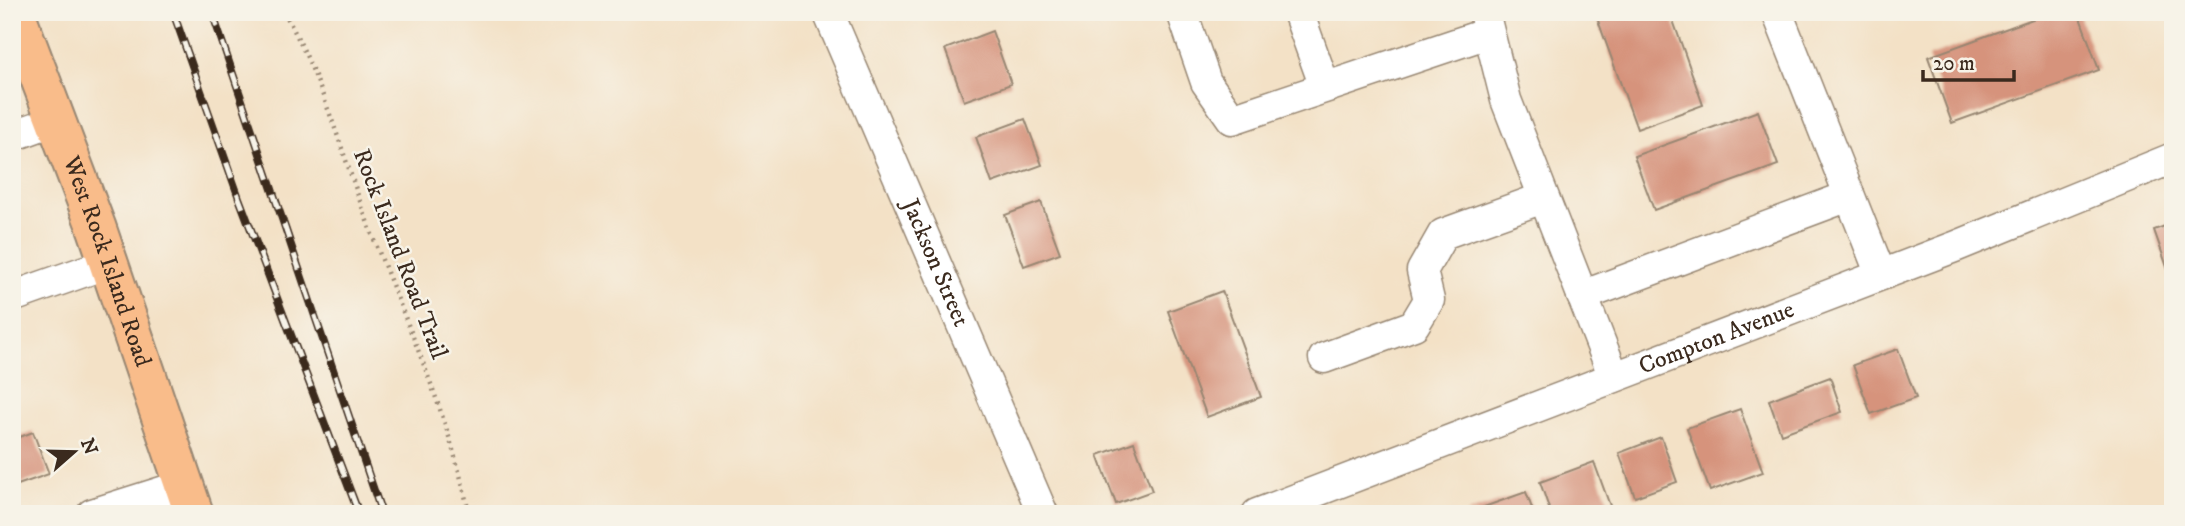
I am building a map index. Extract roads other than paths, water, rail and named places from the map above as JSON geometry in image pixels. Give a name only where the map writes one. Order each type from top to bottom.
[{"type":"main road","name":"West Rock Island Road","points":[[15,12],[108,263],[189,499]]},
{"type":"street","name":"Jackson Street","points":[[828,12],[1043,514]]},
{"type":"street","points":[[1182,12],[1206,82],[1232,119],[1325,88],[1486,22],[1506,100],[1614,377]]},
{"type":"street","points":[[1298,12],[1325,88]]},
{"type":"street","points":[[1777,12],[1881,275]]},
{"type":"street","points":[[12,136],[56,120]]},
{"type":"street","name":"Compton Avenue","points":[[1257,514],[1881,275],[2173,158]]},
{"type":"street","points":[[1582,296],[1849,196]]},
{"type":"street","points":[[1324,358],[1415,325],[1429,300],[1422,271],[1443,234],[1543,198]]},
{"type":"street","points":[[12,297],[108,263]]},
{"type":"street","points":[[100,513],[189,499]]},
{"type":"railway","points":[[173,12],[239,198],[359,514]]},
{"type":"railway","points":[[212,12],[382,514]]}]
